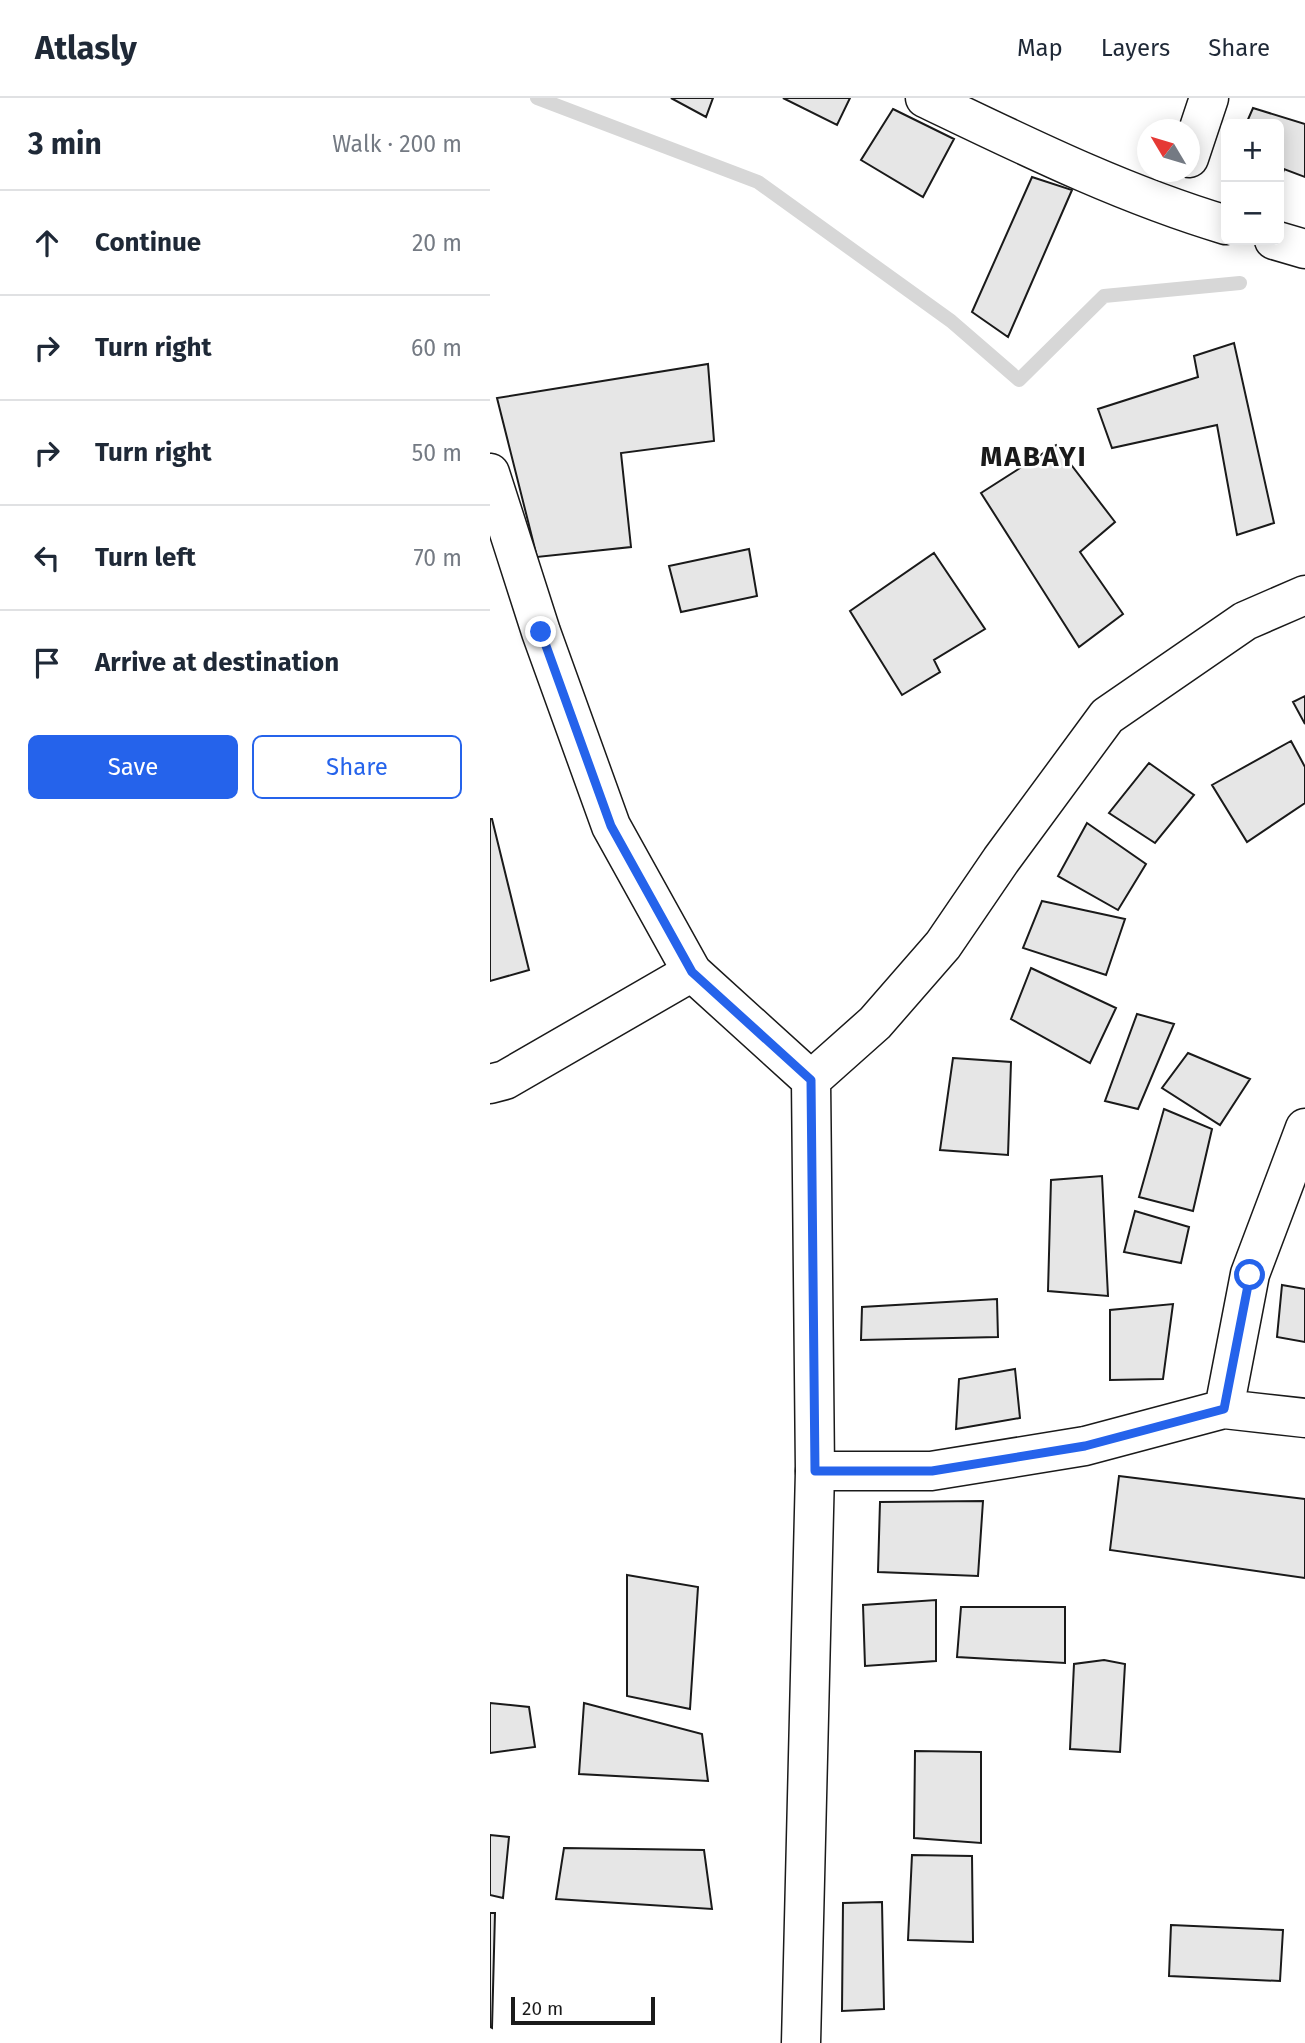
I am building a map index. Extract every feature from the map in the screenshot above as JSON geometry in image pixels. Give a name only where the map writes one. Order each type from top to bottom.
[{"type":"main road","points":[[925,98],[1036,151],[1173,209],[1221,223]]},
{"type":"main road","points":[[1200,125],[1209,98]]},
{"type":"main road","points":[[1173,209],[1182,182]]},
{"type":"main road","points":[[1284,243],[1305,249]]},
{"type":"main road","points":[[490,473],[541,632],[611,826],[692,972],[811,1080],[815,1471],[801,2043]]},
{"type":"main road","points":[[811,1080],[876,1023],[943,945],[1001,860],[1107,716],[1245,621],[1305,596]]},
{"type":"main road","points":[[490,1084],[505,1080],[692,972]]},
{"type":"main road","points":[[1224,1409],[1250,1275],[1305,1128]]},
{"type":"main road","points":[[815,1471],[932,1471],[1085,1446],[1224,1409],[1305,1418]]},
{"type":"building","points":[[671,98],[713,98],[706,117]]},
{"type":"building","points":[[783,98],[850,98],[837,125]]},
{"type":"building","points":[[1253,108],[1305,124],[1305,177],[1284,169],[1284,119],[1248,119]]},
{"type":"building","points":[[893,109],[954,139],[923,197],[861,160]]},
{"type":"building","points":[[1032,177],[1072,190],[1008,337],[972,312]]},
{"type":"building","points":[[1234,343],[1274,523],[1237,535],[1217,425],[1112,448],[1098,409],[1198,377],[1194,356]]},
{"type":"building","points":[[708,364],[714,441],[621,453],[631,547],[537,557],[497,398]]},
{"type":"building","points":[[1056,445],[1115,522],[1080,552],[1123,614],[1079,647],[981,493]]},
{"type":"building","points":[[749,549],[757,596],[681,612],[669,566]]},
{"type":"building","points":[[934,553],[985,629],[934,660],[940,672],[902,695],[850,611]]},
{"type":"building","points":[[1305,696],[1305,724],[1293,702]]},
{"type":"building","points":[[1291,741],[1305,767],[1305,803],[1247,842],[1212,785]]},
{"type":"building","points":[[1149,763],[1194,795],[1155,843],[1109,813]]},
{"type":"building","points":[[490,819],[529,970],[490,981]]},
{"type":"building","points":[[1087,823],[1146,864],[1118,910],[1058,876]]},
{"type":"building","points":[[1042,901],[1125,919],[1106,975],[1023,948]]},
{"type":"building","points":[[1031,968],[1116,1008],[1090,1063],[1011,1019]]},
{"type":"building","points":[[1137,1014],[1174,1024],[1138,1109],[1105,1101]]},
{"type":"building","points":[[1188,1053],[1250,1079],[1220,1125],[1162,1088]]},
{"type":"building","points":[[953,1058],[1011,1062],[1008,1155],[940,1150]]},
{"type":"building","points":[[1164,1109],[1212,1129],[1193,1211],[1139,1197]]},
{"type":"building","points":[[1102,1176],[1108,1296],[1048,1291],[1051,1180]]},
{"type":"building","points":[[1135,1211],[1189,1227],[1181,1263],[1124,1252]]},
{"type":"building","points":[[1282,1285],[1305,1289],[1305,1342],[1277,1337]]},
{"type":"building","points":[[997,1299],[998,1337],[861,1340],[862,1307]]},
{"type":"building","points":[[1173,1304],[1163,1379],[1110,1380],[1110,1310]]},
{"type":"building","points":[[1015,1369],[1020,1418],[956,1429],[959,1379]]},
{"type":"building","points":[[1119,1476],[1305,1499],[1305,1578],[1110,1550]]},
{"type":"building","points":[[983,1501],[978,1576],[878,1572],[880,1502]]},
{"type":"building","points":[[627,1575],[698,1587],[690,1709],[627,1696]]},
{"type":"building","points":[[936,1600],[936,1661],[865,1666],[863,1605]]},
{"type":"building","points":[[961,1607],[1065,1607],[1065,1663],[957,1657]]},
{"type":"building","points":[[1104,1660],[1125,1664],[1120,1752],[1070,1749],[1074,1664]]},
{"type":"building","points":[[490,1703],[529,1707],[535,1747],[490,1753]]},
{"type":"building","points":[[584,1703],[702,1734],[708,1781],[579,1774]]},
{"type":"building","points":[[915,1751],[981,1752],[981,1843],[914,1838]]},
{"type":"building","points":[[490,1835],[509,1837],[503,1898],[490,1895]]},
{"type":"building","points":[[564,1848],[704,1850],[712,1909],[556,1899]]},
{"type":"building","points":[[912,1855],[972,1856],[973,1942],[908,1940]]},
{"type":"building","points":[[882,1902],[884,2009],[842,2011],[843,1903]]},
{"type":"building","points":[[490,1913],[495,1913],[492,2028],[490,2027]]},
{"type":"building","points":[[1171,1925],[1283,1930],[1280,1981],[1169,1976]]},
{"type":"waterway","points":[[537,98],[758,182],[951,321],[1019,380],[1104,296],[1240,283]]},
{"type":"district","name":"MABAYI","points":[[1034,456]]},
{"type":"route","points":[[541,632],[611,826],[692,972],[811,1080],[815,1471],[932,1471],[1085,1446],[1224,1409],[1250,1275]]}]
